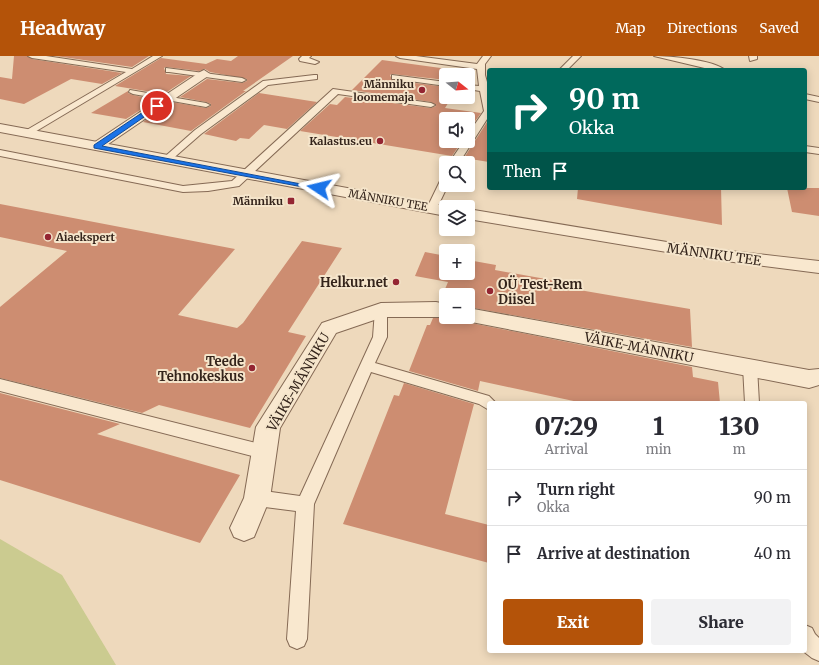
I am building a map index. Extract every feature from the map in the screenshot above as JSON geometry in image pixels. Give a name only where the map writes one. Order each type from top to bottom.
[{"type":"street","points":[[96,146],[204,74]]},
{"type":"street","name":"MÄNNIKU TEE","points":[[0,128],[246,175],[439,209]]},
{"type":"street","name":"MÄNNIKU TEE","points":[[475,215],[695,252],[819,267]]},
{"type":"street","name":"VÄIKE-MÄNNIKU","points":[[244,528],[257,498],[268,427],[329,328],[382,310],[439,310]]},
{"type":"street","name":"VÄIKE-MÄNNIKU","points":[[475,316],[816,379]]},
{"type":"lane","points":[[32,56],[133,71]]},
{"type":"lane","points":[[28,133],[158,56]]},
{"type":"lane","points":[[307,56],[303,59],[315,62]]},
{"type":"lane","points":[[400,56],[481,67]]},
{"type":"lane","points":[[487,56],[481,64],[481,75],[487,104]]},
{"type":"lane","points":[[565,68],[577,56]]},
{"type":"lane","points":[[658,56],[698,59],[717,68]]},
{"type":"lane","points":[[169,70],[242,80]]},
{"type":"lane","points":[[166,160],[198,132],[266,83],[314,77]]},
{"type":"lane","points":[[395,77],[439,83]]},
{"type":"lane","points":[[475,88],[485,89]]},
{"type":"lane","points":[[0,153],[183,189],[208,188],[235,184],[336,91],[431,105]]},
{"type":"lane","points":[[133,92],[206,104]]},
{"type":"lane","points":[[807,97],[819,100]]},
{"type":"lane","points":[[475,130],[487,112]]},
{"type":"lane","points":[[807,148],[819,151]]},
{"type":"lane","points":[[298,639],[305,504],[380,338],[382,310]]},
{"type":"lane","points":[[368,366],[484,400],[487,402]]},
{"type":"lane","points":[[750,367],[752,401]]},
{"type":"lane","points":[[0,385],[264,452]]},
{"type":"lane","points":[[257,498],[305,504]]},
{"type":"lane","points":[[807,641],[819,651]]},
{"type":"green space","points":[[0,539],[62,575],[116,665],[0,665]]},
{"type":"building","points":[[14,56],[27,56],[32,59],[122,73],[102,84],[71,79],[24,104],[0,99],[0,77],[12,79]]},
{"type":"building","points":[[56,56],[149,56],[132,67]]},
{"type":"building","points":[[238,56],[293,56],[243,91],[246,91],[191,131],[143,122],[172,102],[206,108],[211,106],[211,104],[206,102],[180,97],[207,79],[242,83],[247,81],[247,79],[210,72],[205,69],[199,71],[166,67],[164,68],[166,74],[191,76],[164,94],[115,86],[161,58],[206,64],[217,59],[231,61]]},
{"type":"building","points":[[382,60],[441,68],[439,68],[439,79],[390,75],[392,80],[439,86],[439,104],[448,104],[445,108],[474,112],[439,112],[439,148],[457,148],[452,156],[300,131],[330,104],[337,105],[345,97],[431,108],[436,106],[431,102],[352,90]]},
{"type":"building","points":[[128,91],[128,93],[133,95],[156,100],[126,119],[91,113]]},
{"type":"building","points":[[259,93],[317,102],[287,129],[264,125],[249,139],[240,138],[236,141],[204,134]]},
{"type":"building","points":[[475,112],[481,113],[475,121]]},
{"type":"building","points":[[487,122],[487,162],[475,160],[475,156],[465,156],[470,148],[475,148],[475,141]]},
{"type":"building","points":[[807,188],[819,188],[819,216],[792,212],[787,190],[807,190]]},
{"type":"building","points":[[578,190],[721,190],[722,225],[577,199]]},
{"type":"building","points":[[0,204],[235,249],[178,315],[237,328],[243,323],[302,241],[342,248],[288,332],[306,336],[250,428],[159,405],[142,413],[0,378],[0,307],[67,251],[0,237]]},
{"type":"building","points":[[425,252],[439,255],[439,280],[475,280],[475,261],[496,265],[495,270],[557,281],[556,286],[690,309],[692,347],[475,308],[475,288],[445,288],[448,282],[415,276]]},
{"type":"building","points":[[433,318],[439,318],[439,324],[475,324],[692,367],[693,377],[718,382],[720,401],[574,401],[480,381],[478,391],[409,371],[427,325],[430,325]]},
{"type":"building","points":[[404,383],[474,404],[445,514],[487,524],[487,562],[343,524],[394,395],[399,396]]},
{"type":"building","points":[[0,393],[120,424],[97,434],[240,475],[200,543],[0,480]]},
{"type":"place","name":"Männiku loomemaja","points":[[422,90]]},
{"type":"place","name":"Kalastus.eu","points":[[380,141]]},
{"type":"place","name":"Männiku","points":[[291,201]]},
{"type":"place","name":"Aiaekspert","points":[[48,237]]},
{"type":"place","name":"Helkur.net","points":[[396,282]]},
{"type":"place","name":"OÜ Test-Rem Diisel","points":[[490,291]]},
{"type":"place","name":"Teede Tehnokeskus","points":[[252,368]]},
{"type":"route","points":[[157,106],[96,146],[319,188]]}]
